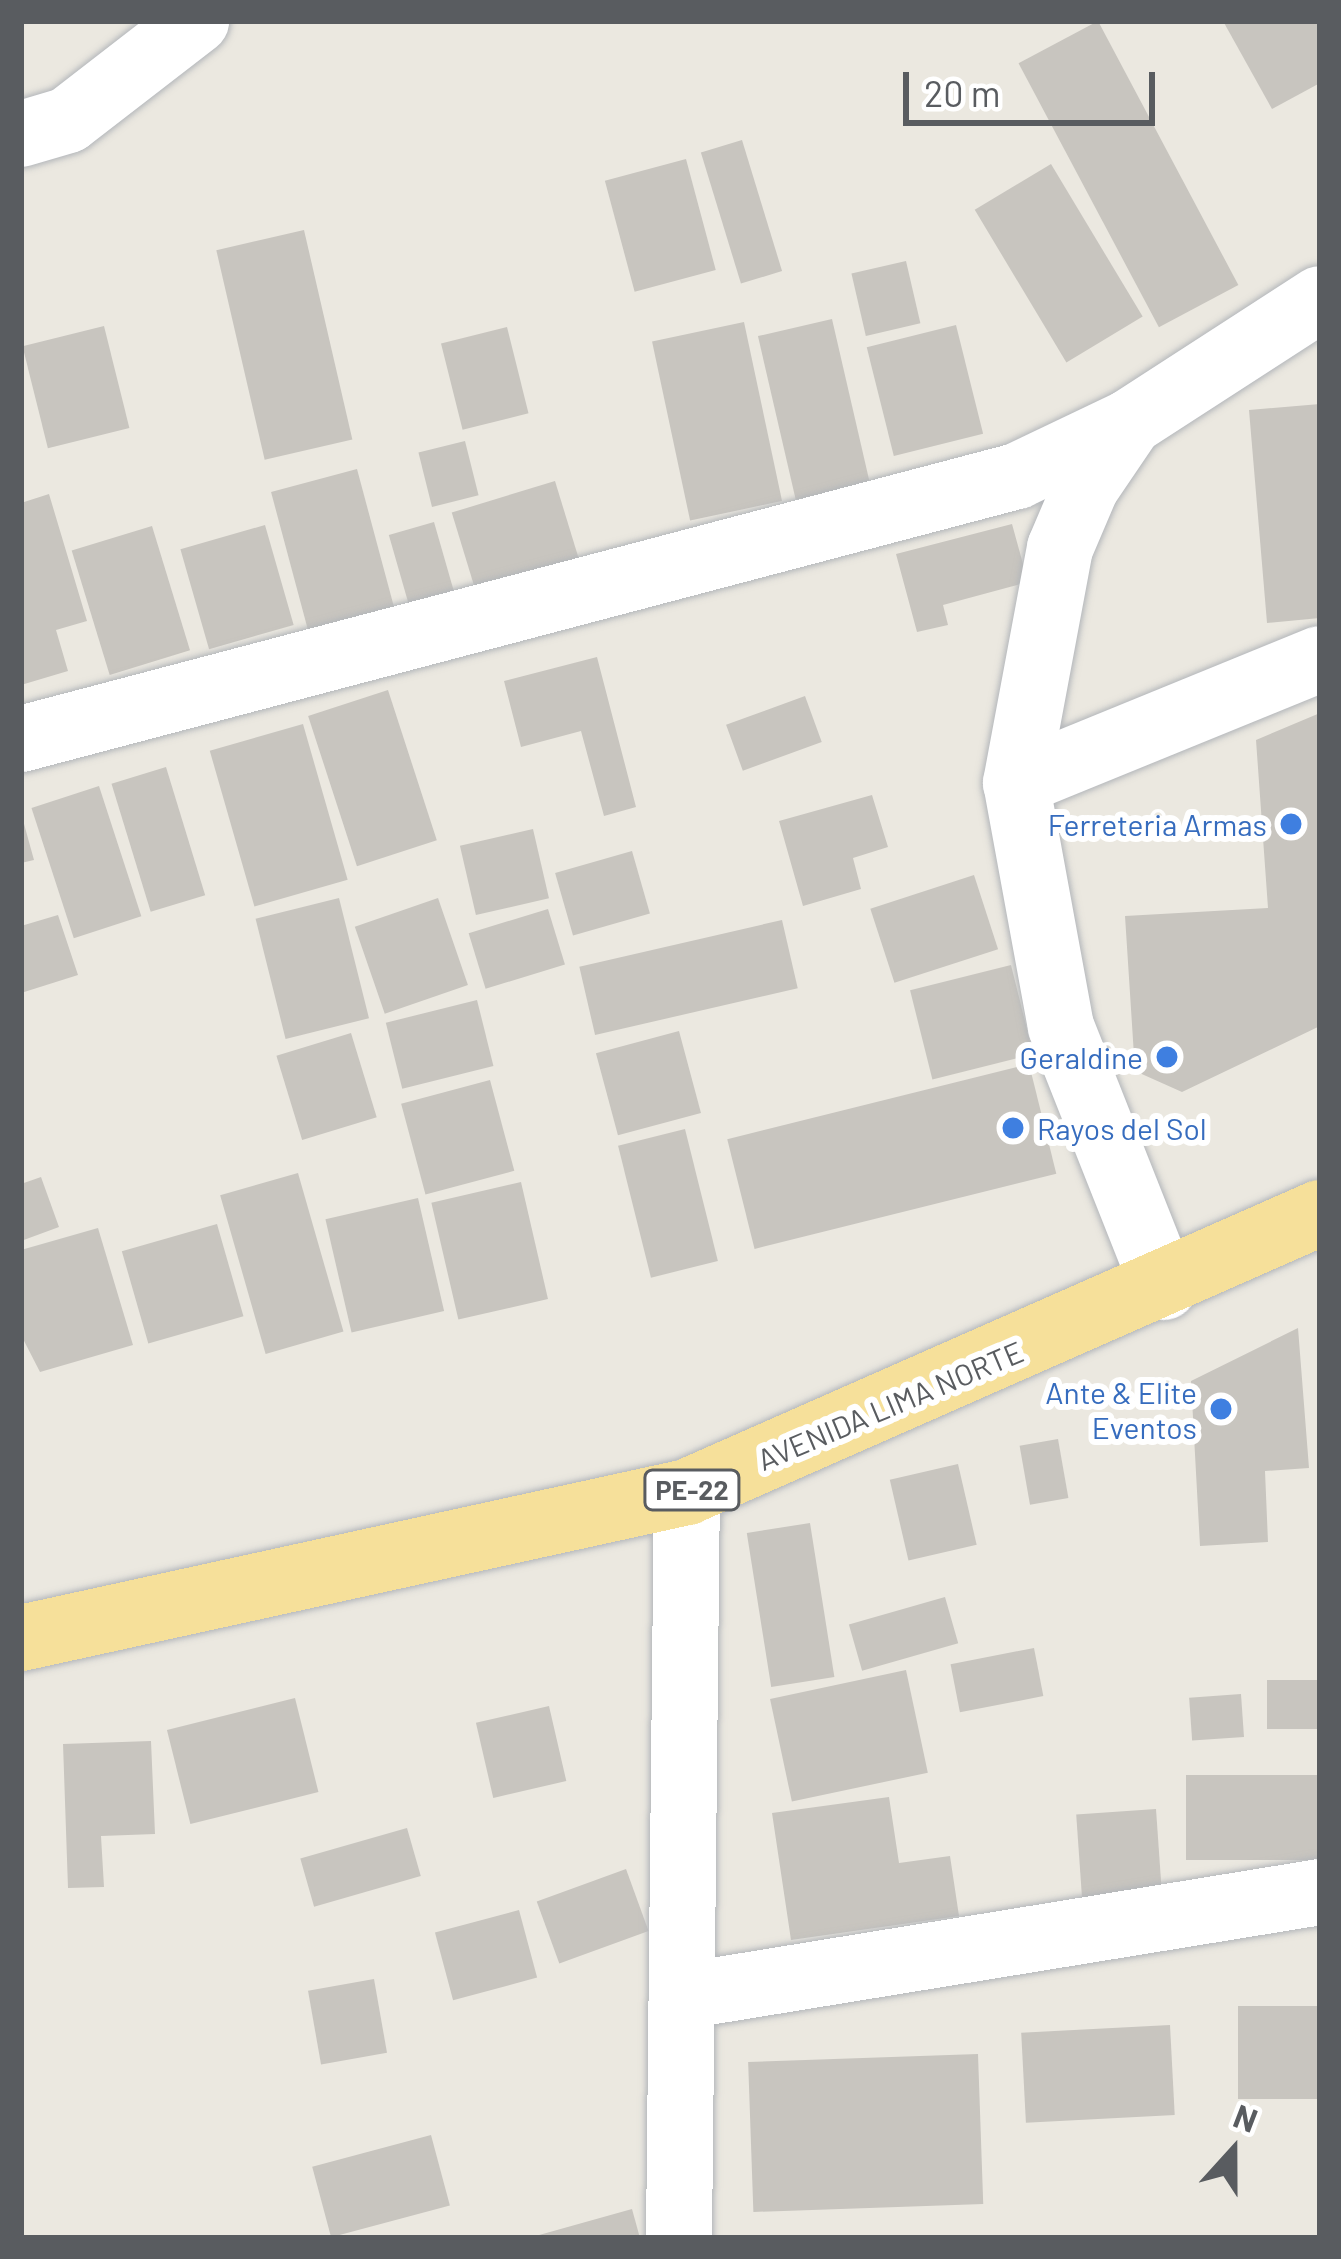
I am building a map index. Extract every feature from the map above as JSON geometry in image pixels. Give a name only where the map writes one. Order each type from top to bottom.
[{"type":"highway","name":"AVENIDA LIMA NORTE","points":[[21,1637],[687,1492],[1164,1288],[1320,1213]]},
{"type":"street","points":[[21,134],[68,120],[196,21]]},
{"type":"street","points":[[21,739],[1017,476],[1130,422],[1320,299]]},
{"type":"street","points":[[1130,422],[1060,548],[1016,784],[1061,1027],[1164,1288]]},
{"type":"street","points":[[1016,784],[1320,659]]},
{"type":"street","points":[[680,2238],[687,1492]]},
{"type":"street","points":[[683,1996],[1320,1892]]},
{"type":"building","points":[[1098,21],[1238,285],[1159,327],[1019,63]]},
{"type":"building","points":[[1223,21],[1320,21],[1320,83],[1272,109]]},
{"type":"building","points":[[742,140],[782,271],[741,284],[701,153]]},
{"type":"building","points":[[686,159],[716,270],[635,292],[605,181]]},
{"type":"building","points":[[1051,164],[1143,317],[1066,362],[975,210]]},
{"type":"building","points":[[304,230],[352,439],[265,460],[216,250]]},
{"type":"building","points":[[906,261],[920,323],[866,336],[851,274]]},
{"type":"building","points":[[832,319],[870,483],[796,500],[758,336]]},
{"type":"building","points":[[744,322],[782,501],[690,521],[652,342]]},
{"type":"building","points":[[956,325],[983,434],[894,456],[867,347]]},
{"type":"building","points":[[104,326],[129,428],[48,448],[22,346]]},
{"type":"building","points":[[507,327],[529,413],[463,430],[441,343]]},
{"type":"building","points":[[1320,404],[1320,618],[1267,623],[1249,410]]},
{"type":"building","points":[[465,441],[479,495],[432,507],[418,453]]},
{"type":"building","points":[[357,469],[396,615],[310,638],[271,492]]},
{"type":"building","points":[[555,481],[581,566],[478,598],[452,513]]},
{"type":"building","points":[[49,494],[87,621],[56,630],[68,671],[21,685],[21,503]]},
{"type":"building","points":[[434,522],[457,601],[411,614],[389,535]]},
{"type":"building","points":[[1012,524],[1028,582],[943,605],[948,625],[917,632],[896,554]]},
{"type":"building","points":[[265,525],[294,625],[209,649],[180,549]]},
{"type":"building","points":[[152,526],[190,650],[110,675],[72,551]]},
{"type":"building","points":[[597,657],[636,807],[604,816],[581,731],[521,747],[504,681]]},
{"type":"building","points":[[388,690],[437,840],[357,866],[308,716]]},
{"type":"building","points":[[805,696],[822,742],[743,771],[726,725]]},
{"type":"building","points":[[1320,713],[1320,1026],[1182,1092],[1135,1071],[1125,916],[1268,908],[1256,740]]},
{"type":"building","points":[[303,724],[348,880],[254,906],[210,751]]},
{"type":"building","points":[[166,767],[205,895],[151,912],[111,784]]},
{"type":"building","points":[[99,786],[141,916],[74,938],[31,808]]},
{"type":"building","points":[[872,795],[888,847],[853,858],[861,889],[803,906],[779,821]]},
{"type":"building","points":[[21,813],[34,860],[21,863]]},
{"type":"building","points":[[533,829],[549,898],[476,915],[460,846]]},
{"type":"building","points":[[632,851],[650,913],[573,936],[555,873]]},
{"type":"building","points":[[974,875],[998,949],[894,983],[870,909]]},
{"type":"building","points":[[339,898],[369,1018],[286,1039],[256,919]]},
{"type":"building","points":[[438,898],[468,985],[385,1014],[355,927]]},
{"type":"building","points":[[548,909],[565,964],[486,989],[469,933]]},
{"type":"building","points":[[58,915],[78,975],[21,993],[21,926]]},
{"type":"building","points":[[782,920],[798,988],[595,1035],[579,967]]},
{"type":"building","points":[[1011,965],[1033,1054],[932,1079],[910,990]]},
{"type":"building","points":[[477,1000],[493,1066],[402,1089],[386,1023]]},
{"type":"building","points":[[679,1031],[701,1113],[618,1135],[596,1053]]},
{"type":"building","points":[[351,1033],[377,1117],[302,1140],[276,1056]]},
{"type":"building","points":[[1029,1064],[1056,1174],[755,1249],[727,1139]]},
{"type":"building","points":[[490,1080],[514,1171],[425,1195],[401,1104]]},
{"type":"building","points":[[685,1129],[718,1261],[651,1278],[618,1146]]},
{"type":"building","points":[[298,1173],[343,1332],[266,1354],[220,1195]]},
{"type":"building","points":[[41,1177],[59,1227],[21,1241],[21,1184]]},
{"type":"building","points":[[521,1182],[548,1299],[458,1320],[431,1203]]},
{"type":"building","points":[[418,1198],[444,1311],[352,1332],[325,1219]]},
{"type":"building","points":[[217,1224],[243,1316],[148,1344],[122,1251]]},
{"type":"building","points":[[98,1228],[133,1345],[40,1372],[21,1335],[21,1250]]},
{"type":"building","points":[[1298,1328],[1309,1468],[1265,1471],[1268,1542],[1200,1546],[1191,1381]]},
{"type":"building","points":[[1058,1439],[1068,1498],[1030,1505],[1020,1446]]},
{"type":"building","points":[[958,1464],[977,1545],[908,1561],[890,1480]]},
{"type":"building","points":[[810,1523],[834,1677],[771,1687],[747,1533]]},
{"type":"building","points":[[945,1597],[958,1643],[862,1671],[849,1625]]},
{"type":"building","points":[[1034,1648],[1043,1696],[960,1712],[951,1664]]},
{"type":"building","points":[[906,1670],[928,1773],[792,1802],[770,1699]]},
{"type":"building","points":[[1267,1680],[1320,1680],[1320,1729],[1267,1729]]},
{"type":"building","points":[[1241,1694],[1244,1737],[1192,1741],[1189,1698]]},
{"type":"building","points":[[295,1698],[318,1792],[190,1824],[167,1730]]},
{"type":"building","points":[[549,1706],[566,1781],[493,1798],[476,1723]]},
{"type":"building","points":[[151,1741],[155,1834],[101,1836],[104,1887],[68,1888],[63,1744]]},
{"type":"building","points":[[1186,1775],[1320,1775],[1320,1860],[1186,1860]]},
{"type":"building","points":[[889,1797],[899,1863],[950,1856],[959,1916],[791,1940],[772,1813]]},
{"type":"building","points":[[1156,1809],[1162,1895],[1082,1900],[1076,1815]]},
{"type":"building","points":[[407,1828],[421,1876],[314,1907],[300,1859]]},
{"type":"building","points":[[626,1869],[649,1931],[559,1964],[537,1901]]},
{"type":"building","points":[[519,1910],[537,1978],[453,2000],[435,1933]]},
{"type":"building","points":[[374,1979],[387,2053],[321,2064],[308,1991]]},
{"type":"building","points":[[1238,2006],[1320,2006],[1320,2099],[1238,2099]]},
{"type":"building","points":[[1170,2025],[1175,2115],[1026,2123],[1021,2033]]},
{"type":"building","points":[[978,2054],[983,2204],[753,2212],[748,2062]]},
{"type":"building","points":[[431,2135],[450,2206],[331,2237],[312,2167]]},
{"type":"building","points":[[632,2209],[640,2238],[532,2238],[532,2237]]},
{"type":"place","name":"Ferreteria Armas","points":[[1291,824]]},
{"type":"place","name":"Geraldine","points":[[1167,1057]]},
{"type":"place","name":"Rayos del Sol","points":[[1013,1128]]},
{"type":"place","name":"Ante & Elite Eventos","points":[[1221,1409]]}]
